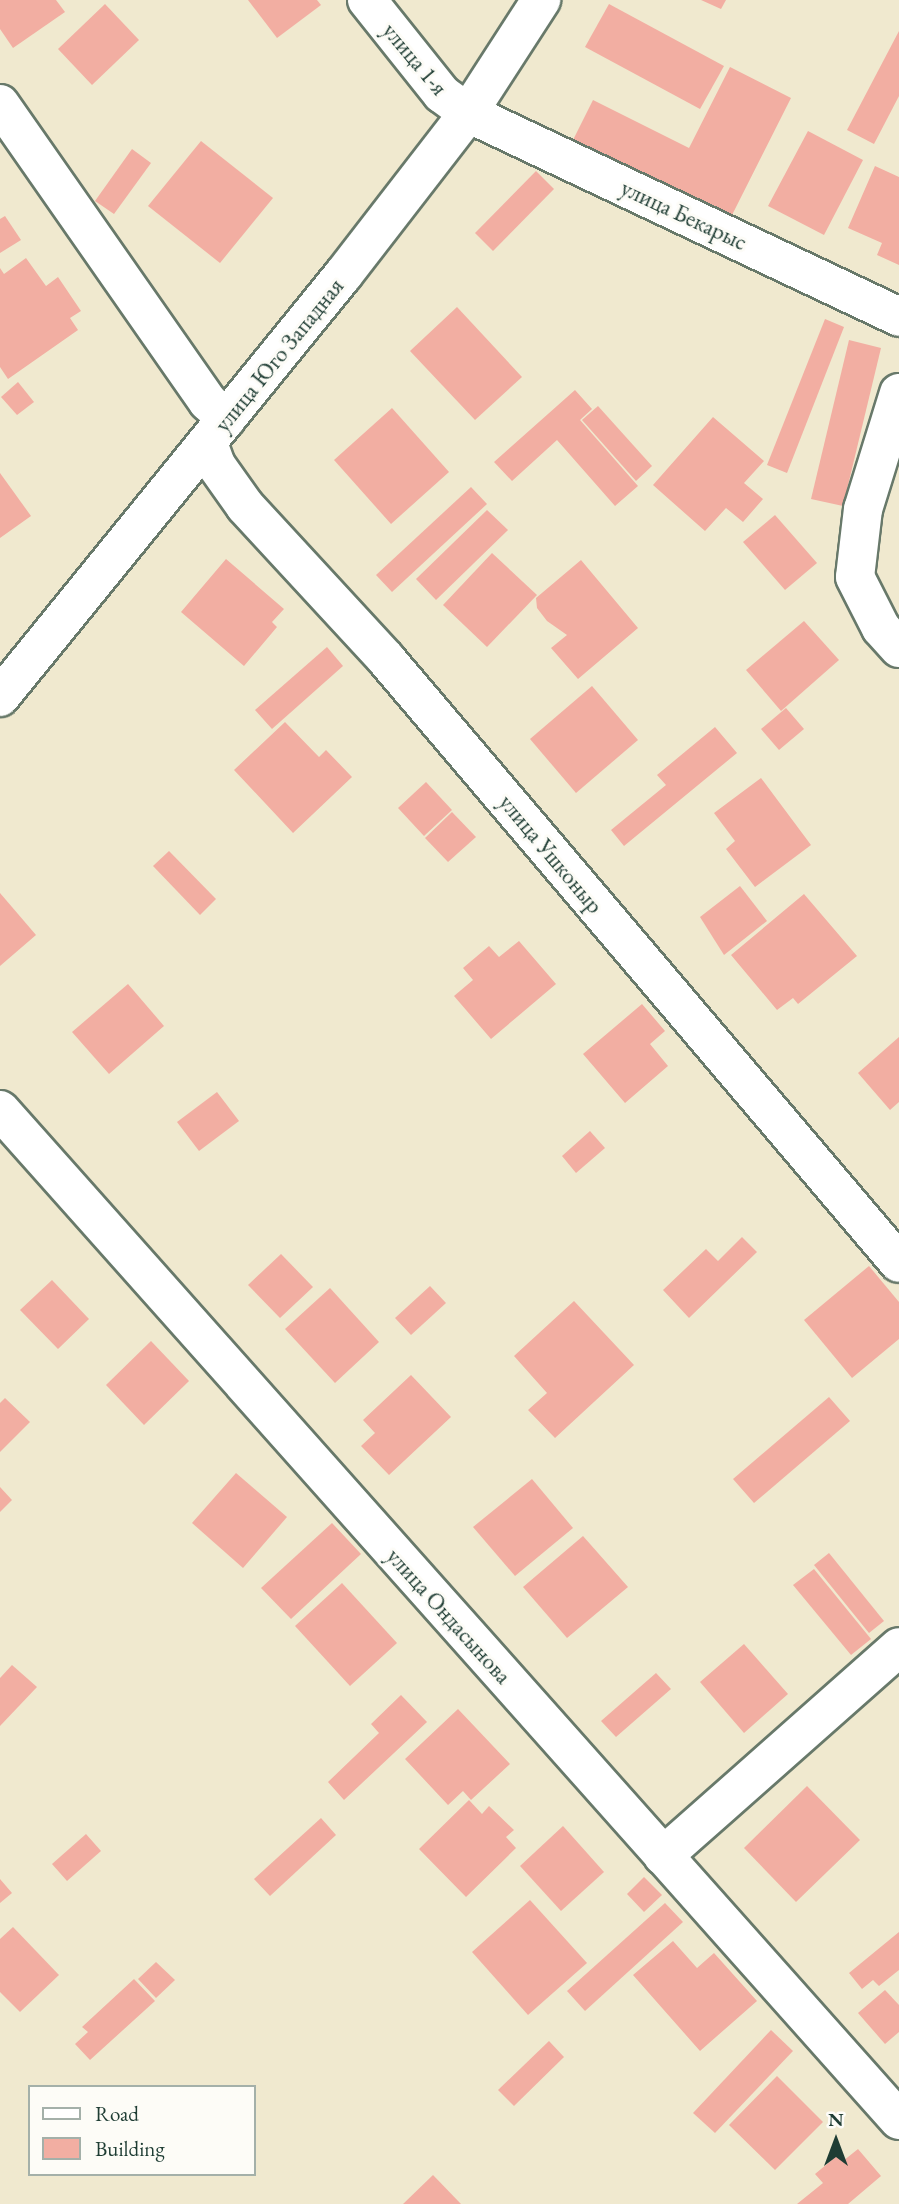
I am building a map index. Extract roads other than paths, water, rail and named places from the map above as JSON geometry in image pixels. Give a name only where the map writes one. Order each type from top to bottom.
[{"type":"street","name":"улица 1-я","points":[[367,0],[442,94],[468,113]]},
{"type":"street","name":"улица Юго Западная","points":[[0,697],[218,431],[468,113],[541,0]]},
{"type":"street","name":"улица Ушконыр","points":[[0,104],[208,402],[218,431],[216,465],[245,506],[386,659],[899,1263]]},
{"type":"street","name":"улица Бекарыс","points":[[468,113],[899,317]]},
{"type":"street","points":[[899,393],[863,509],[855,576],[865,602],[899,648]]},
{"type":"street","name":"улица Ондасынова","points":[[0,1110],[899,2120]]},
{"type":"street","points":[[663,1856],[899,1647]]}]
